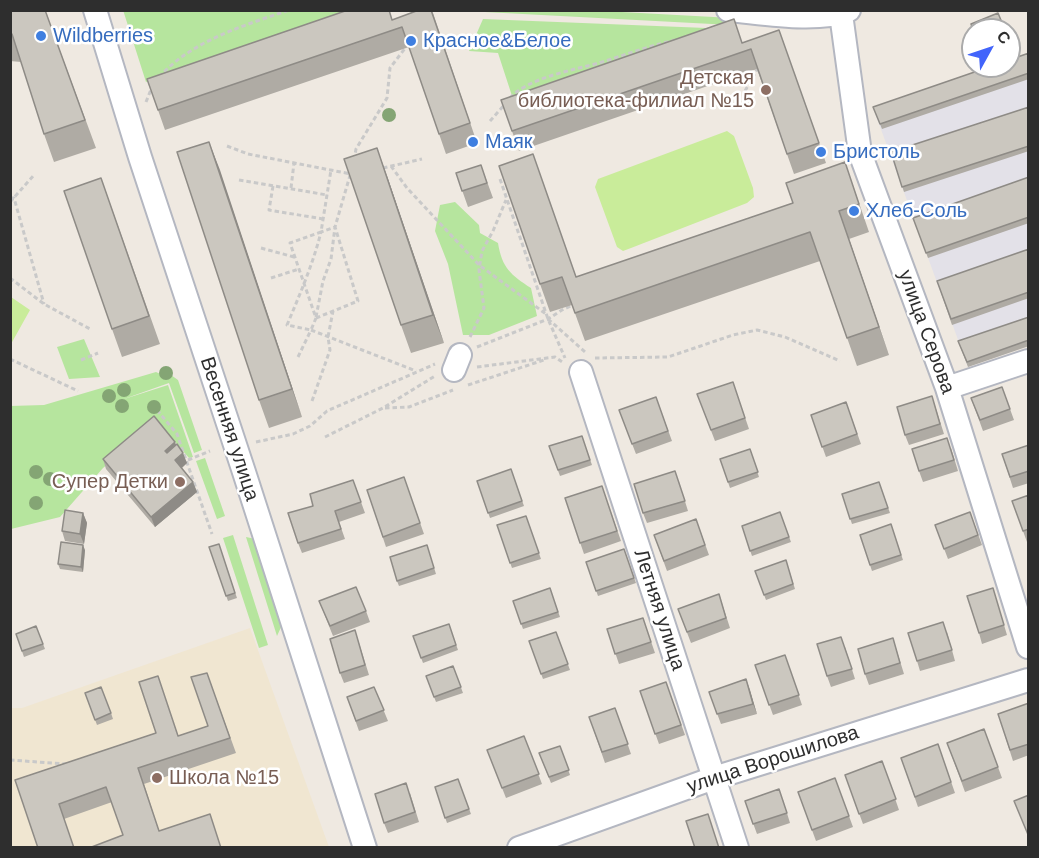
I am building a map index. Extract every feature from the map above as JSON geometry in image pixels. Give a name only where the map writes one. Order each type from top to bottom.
[{"type":"street","name":"Весенняя улица","points":[[95,10],[143,168],[365,848]]},
{"type":"street","points":[[728,10],[811,17],[845,12]]},
{"type":"street","name":"улица Серова","points":[[845,12],[860,153],[947,388],[1029,647]]},
{"type":"street","points":[[947,388],[1029,360]]},
{"type":"street","name":"Летняя улица","points":[[575,369],[737,848]]},
{"type":"street","name":"улица Ворошилова","points":[[519,848],[714,778],[1029,680]]},
{"type":"path","points":[[146,102],[154,82],[163,72],[205,43],[223,33],[289,10]]},
{"type":"path","points":[[489,122],[516,92],[525,87],[568,71],[676,39]]},
{"type":"path","points":[[298,357],[316,318],[323,280],[331,259],[334,227],[356,149],[387,98],[390,68],[406,47]]},
{"type":"path","points":[[745,91],[758,68]]},
{"type":"path","points":[[227,146],[248,154],[360,176]]},
{"type":"path","points":[[381,169],[422,159]]},
{"type":"path","points":[[290,189],[294,163]]},
{"type":"path","points":[[391,166],[407,188],[479,265],[546,314]]},
{"type":"path","points":[[331,170],[315,256],[287,325],[311,330],[416,371]]},
{"type":"path","points":[[35,174],[12,200],[44,303]]},
{"type":"path","points":[[500,179],[546,314],[575,369]]},
{"type":"path","points":[[239,180],[327,195]]},
{"type":"path","points":[[273,186],[269,210],[323,219]]},
{"type":"path","points":[[457,362],[484,308],[479,265],[482,251],[506,198]]},
{"type":"path","points":[[316,318],[290,243],[334,227]]},
{"type":"path","points":[[316,318],[358,301],[334,227]]},
{"type":"path","points":[[261,248],[295,257]]},
{"type":"path","points":[[271,278],[299,269]]},
{"type":"path","points":[[10,279],[44,303],[90,329]]},
{"type":"path","points":[[251,444],[292,434],[310,426],[327,411],[416,371],[457,362],[583,301]]},
{"type":"path","points":[[312,401],[330,350],[328,337],[333,311]]},
{"type":"path","points":[[548,319],[590,358],[668,357],[733,334],[756,330],[785,336],[840,362]]},
{"type":"path","points":[[81,360],[98,353]]},
{"type":"path","points":[[10,359],[78,391]]},
{"type":"path","points":[[157,410],[177,434],[213,534]]},
{"type":"path","points":[[188,460],[210,451]]},
{"type":"path","points":[[10,760],[68,764]]},
{"type":"shaded area","points":[[1028,59],[1028,346],[968,367],[875,113],[974,78],[1021,78],[1021,61]]},
{"type":"shaded area","name":"Школа №15","points":[[250,628],[329,847],[11,847],[10,708],[22,708]]},
{"type":"green space","points":[[123,10],[360,11],[146,82]]},
{"type":"green space","points":[[486,10],[585,10],[732,18],[731,25],[485,12]]},
{"type":"green space","points":[[483,19],[731,29],[513,99],[498,53],[469,51]]},
{"type":"green space","points":[[727,131],[734,136],[753,188],[754,197],[747,203],[623,251],[617,247],[595,187],[598,179]]},
{"type":"green space","points":[[455,202],[479,225],[480,233],[498,243],[502,259],[508,270],[531,288],[537,316],[489,335],[463,335],[448,264],[435,231],[440,205]]},
{"type":"green space","points":[[11,297],[30,310],[11,344]]},
{"type":"green space","points":[[84,339],[100,377],[69,379],[57,347]]},
{"type":"green space","points":[[156,372],[167,377],[171,375],[178,380],[202,450],[194,453],[169,383],[121,400],[168,385],[193,457],[189,458],[158,422],[103,468],[60,517],[11,529],[10,406],[44,405]]},
{"type":"green space","points":[[205,458],[225,516],[217,519],[196,461]]},
{"type":"green space","points":[[233,535],[268,645],[259,648],[223,538]]},
{"type":"green space","points":[[246,537],[260,540],[282,625],[277,636]]},
{"type":"building","points":[[10,10],[45,10],[85,120],[44,134],[12,34],[10,34]]},
{"type":"building","points":[[348,10],[389,10],[392,20],[419,10],[431,10],[470,123],[439,134],[402,27],[158,110],[147,79]]},
{"type":"building","points":[[998,13],[1000,18],[986,18]]},
{"type":"building","points":[[734,19],[742,43],[779,30],[819,143],[787,154],[751,49],[512,131],[501,100]]},
{"type":"building","points":[[1029,53],[1029,73],[1021,76],[1021,56]]},
{"type":"building","points":[[961,77],[1014,78],[880,124],[873,107]]},
{"type":"building","points":[[1029,107],[1029,146],[902,187],[891,152]]},
{"type":"building","points":[[209,142],[292,389],[259,400],[177,152]]},
{"type":"building","points":[[377,148],[433,315],[401,325],[344,159]]},
{"type":"building","points":[[533,154],[576,277],[793,203],[786,183],[845,162],[859,204],[839,211],[879,327],[847,338],[810,232],[575,313],[562,277],[540,284],[499,166]]},
{"type":"building","points":[[481,165],[487,183],[462,191],[456,173]]},
{"type":"building","points":[[1029,177],[1029,217],[926,253],[913,218]]},
{"type":"building","points":[[101,178],[149,316],[112,329],[64,191]]},
{"type":"building","points":[[1029,249],[1029,292],[951,319],[937,281]]},
{"type":"building","points":[[1029,317],[1029,340],[967,362],[958,341]]},
{"type":"building","points":[[733,382],[745,418],[711,430],[697,394]]},
{"type":"building","points":[[1002,387],[1010,409],[980,420],[971,398]]},
{"type":"building","points":[[932,396],[940,424],[905,435],[897,407]]},
{"type":"building","points":[[656,397],[668,431],[632,444],[619,410]]},
{"type":"building","points":[[846,402],[857,434],[822,447],[811,415]]},
{"type":"building","points":[[154,416],[175,442],[165,451],[167,453],[177,444],[183,453],[175,460],[193,482],[151,517],[103,459]]},
{"type":"building","points":[[582,436],[590,460],[558,470],[549,446]]},
{"type":"building","points":[[947,438],[954,460],[919,471],[912,449]]},
{"type":"building","points":[[1029,445],[1029,471],[1010,477],[1002,454]]},
{"type":"building","points":[[750,449],[758,472],[728,482],[720,459]]},
{"type":"building","points":[[511,469],[522,501],[488,513],[477,481]]},
{"type":"building","points":[[675,471],[685,501],[643,513],[634,484]]},
{"type":"building","points":[[404,477],[420,523],[383,537],[367,490]]},
{"type":"building","points":[[353,480],[361,502],[335,511],[341,529],[298,543],[288,513],[313,506],[310,494]]},
{"type":"building","points":[[879,482],[888,508],[850,519],[842,494]]},
{"type":"building","points":[[602,486],[617,531],[580,543],[565,498]]},
{"type":"building","points":[[1029,495],[1029,529],[1023,531],[1012,501]]},
{"type":"building","points":[[65,510],[83,513],[80,534],[62,531]]},
{"type":"building","points":[[780,512],[789,537],[750,551],[742,526]]},
{"type":"building","points":[[970,512],[978,535],[944,549],[935,525]]},
{"type":"building","points":[[526,516],[539,553],[510,563],[497,525]]},
{"type":"building","points":[[696,519],[705,545],[664,561],[654,535]]},
{"type":"building","points":[[891,524],[901,555],[870,565],[860,535]]},
{"type":"building","points":[[61,542],[83,545],[81,567],[58,564]]},
{"type":"building","points":[[219,544],[235,593],[226,596],[209,547]]},
{"type":"building","points":[[427,545],[434,568],[397,581],[390,557]]},
{"type":"building","points":[[624,549],[634,578],[596,591],[586,562]]},
{"type":"building","points":[[786,560],[793,584],[764,595],[755,571]]},
{"type":"building","points":[[356,587],[366,611],[330,626],[319,601]]},
{"type":"building","points":[[550,588],[558,612],[521,624],[513,601]]},
{"type":"building","points":[[993,588],[1004,625],[979,633],[967,596]]},
{"type":"building","points":[[719,594],[726,618],[687,632],[678,609]]},
{"type":"building","points":[[643,618],[651,642],[615,654],[607,629]]},
{"type":"building","points":[[943,622],[952,650],[917,661],[908,633]]},
{"type":"building","points":[[449,624],[456,645],[421,658],[413,636]]},
{"type":"building","points":[[36,626],[43,644],[22,651],[16,634]]},
{"type":"building","points":[[355,630],[365,665],[340,673],[330,639]]},
{"type":"building","points":[[556,632],[568,664],[541,674],[529,641]]},
{"type":"building","points":[[841,637],[852,669],[827,676],[817,644]]},
{"type":"building","points":[[893,638],[900,663],[865,674],[858,649]]},
{"type":"building","points":[[785,655],[799,695],[769,705],[755,665]]},
{"type":"building","points":[[453,666],[461,687],[434,697],[426,676]]},
{"type":"building","points":[[207,673],[230,738],[138,768],[159,831],[210,814],[221,848],[89,848],[123,835],[106,787],[59,804],[74,848],[38,848],[15,780],[156,733],[139,682],[158,676],[178,736],[208,726],[191,677]]},
{"type":"building","points":[[746,679],[753,704],[717,714],[709,692]]},
{"type":"building","points":[[666,682],[681,725],[655,734],[640,691]]},
{"type":"building","points":[[101,687],[111,713],[95,720],[85,693]]},
{"type":"building","points":[[374,687],[384,710],[356,721],[347,697]]},
{"type":"building","points":[[1029,703],[1029,744],[1010,750],[998,714]]},
{"type":"building","points":[[615,708],[628,744],[602,752],[589,717]]},
{"type":"building","points":[[984,729],[998,767],[962,781],[947,743]]},
{"type":"building","points":[[524,736],[539,774],[502,788],[487,750]]},
{"type":"building","points":[[938,744],[951,782],[915,797],[901,758]]},
{"type":"building","points":[[560,746],[569,770],[549,777],[539,753]]},
{"type":"building","points":[[882,761],[896,799],[859,814],[845,775]]},
{"type":"building","points":[[835,778],[849,816],[812,830],[798,792]]},
{"type":"building","points":[[458,779],[469,809],[445,818],[435,787]]},
{"type":"building","points":[[406,783],[415,812],[384,823],[375,794]]},
{"type":"building","points":[[779,789],[787,813],[753,824],[745,801]]},
{"type":"building","points":[[1029,795],[1029,837],[1014,801]]},
{"type":"building","points":[[708,814],[719,848],[695,848],[686,821]]},
{"type":"place","name":"Wildberries","points":[[41,36]]},
{"type":"place","name":"Красное&Белое","points":[[411,41]]},
{"type":"place","name":"Детская библиотека-филиал №15","points":[[766,90]]},
{"type":"place","name":"Маяк","points":[[473,142]]},
{"type":"place","name":"Бристоль","points":[[821,152]]},
{"type":"place","name":"Хлеб-Соль","points":[[854,211]]},
{"type":"place","name":"Супер Детки","points":[[180,482]]},
{"type":"place","name":"Школа №15","points":[[157,778]]}]
